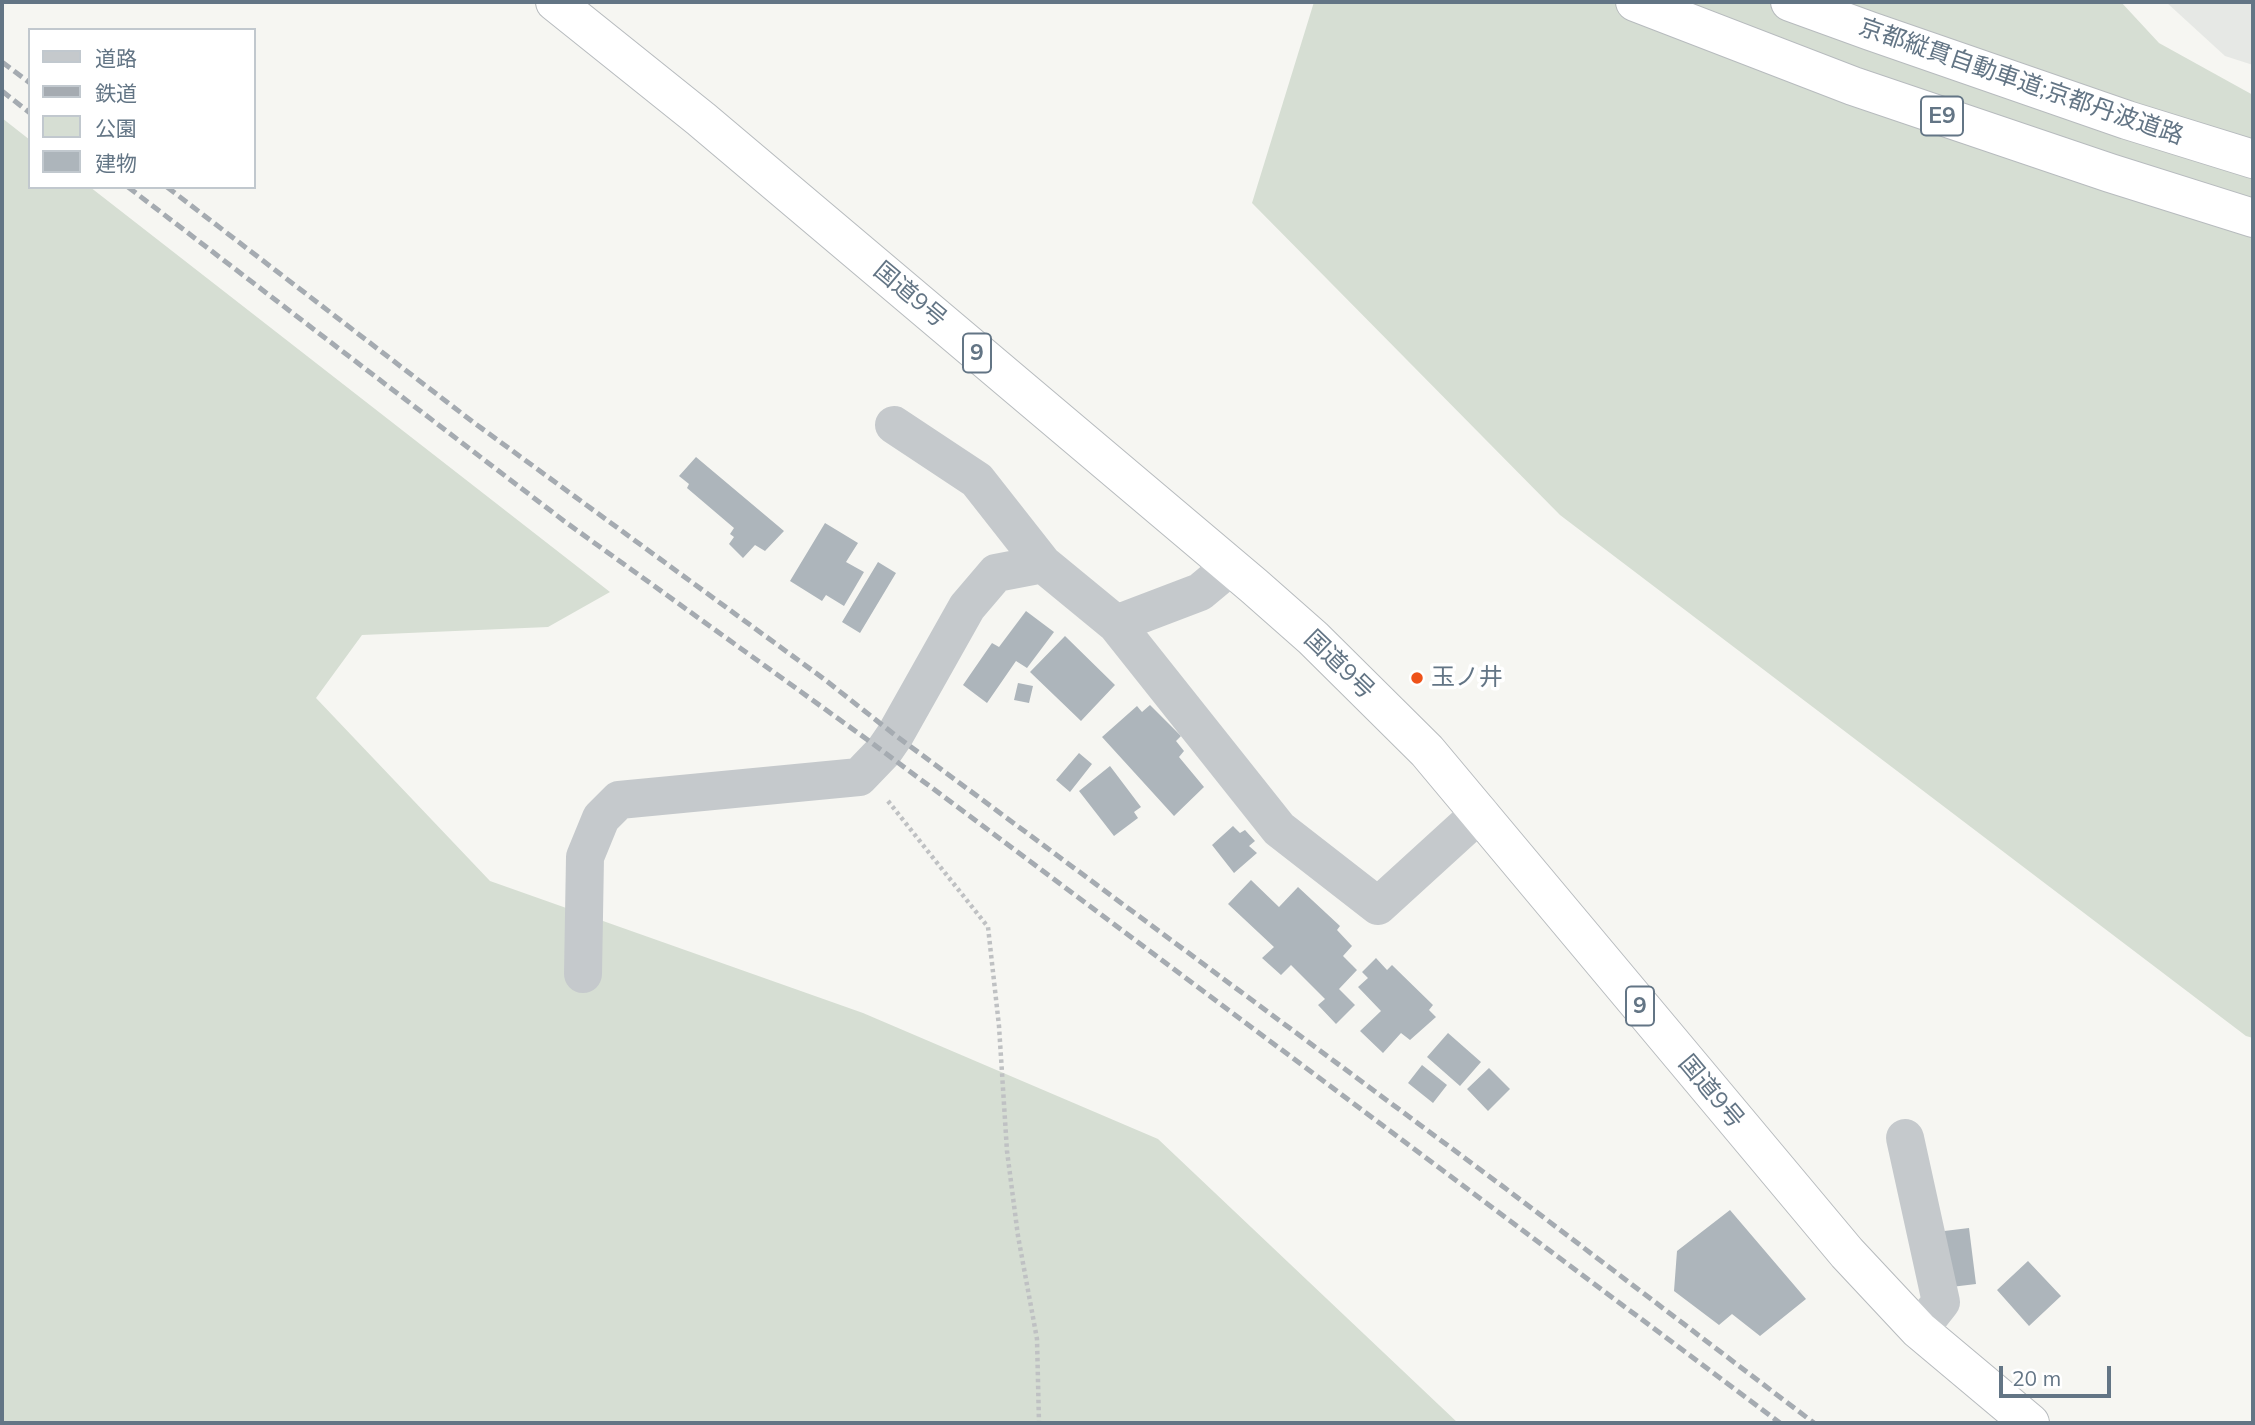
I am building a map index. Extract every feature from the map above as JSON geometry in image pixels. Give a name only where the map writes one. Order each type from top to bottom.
[{"type":"highway","name":"国道9号","points":[[555,2],[701,119],[1313,638],[1427,751],[1847,1253],[1919,1330],[2030,1423]]},
{"type":"highway","name":"E9","points":[[1635,2],[1853,86],[2253,218]]},
{"type":"highway","name":"京都縦貫自動車道;京都丹波道路","points":[[1790,2],[2114,115],[2253,159]]},
{"type":"street","points":[[894,425],[977,480],[1043,564],[1116,624],[1279,829],[1378,906],[1480,813]]},
{"type":"street","points":[[583,974],[585,857],[601,818],[619,800],[859,776],[884,751],[895,735],[974,598],[996,573],[1043,564]]},
{"type":"street","points":[[1116,624],[1200,592],[1230,567]]},
{"type":"street","points":[[1905,1138],[1941,1302],[1919,1330]]},
{"type":"path","points":[[859,776],[877,788],[988,927],[999,1026],[1007,1151],[1018,1236],[1037,1339],[1039,1423]]},
{"type":"shaded area","points":[[2166,2],[2253,2],[2253,65],[2225,56]]},
{"type":"green space","points":[[1314,2],[2121,2],[2159,43],[2253,95],[2253,1038],[2246,1036],[1560,515],[1252,203]]},
{"type":"green space","points":[[2,118],[28,138],[28,189],[93,189],[610,592],[548,627],[362,635],[316,698],[490,881],[863,1013],[1158,1139],[1458,1423],[2,1423]]},
{"type":"building","points":[[696,457],[784,531],[765,551],[755,545],[743,558],[729,544],[734,537],[730,534],[734,528],[687,488],[689,484],[679,476]]},
{"type":"building","points":[[825,523],[858,543],[846,562],[864,572],[844,606],[826,595],[822,601],[790,581]]},
{"type":"building","points":[[878,562],[896,573],[860,633],[842,622]]},
{"type":"building","points":[[1026,611],[1054,632],[1027,668],[1016,661],[987,703],[963,685],[992,643],[999,647]]},
{"type":"building","points":[[1065,636],[1115,685],[1081,721],[1030,672]]},
{"type":"building","points":[[1018,683],[1033,686],[1029,703],[1014,700]]},
{"type":"building","points":[[1150,705],[1181,736],[1176,741],[1184,751],[1179,757],[1204,787],[1174,816],[1102,737],[1137,706],[1142,712]]},
{"type":"building","points":[[1079,753],[1092,764],[1070,792],[1056,780]]},
{"type":"building","points":[[1110,766],[1141,807],[1134,812],[1138,818],[1114,836],[1079,791]]},
{"type":"building","points":[[1233,826],[1240,833],[1245,830],[1255,841],[1249,846],[1257,853],[1234,873],[1212,845]]},
{"type":"building","points":[[1251,880],[1279,907],[1298,887],[1340,926],[1337,930],[1352,946],[1343,956],[1357,970],[1339,989],[1355,1005],[1336,1024],[1318,1005],[1325,999],[1291,965],[1281,975],[1262,958],[1274,947],[1228,904]]},
{"type":"building","points":[[1376,958],[1387,970],[1392,965],[1433,1005],[1429,1010],[1436,1017],[1410,1040],[1401,1033],[1383,1053],[1360,1031],[1381,1011],[1358,987],[1368,978],[1362,972]]},
{"type":"building","points":[[1448,1033],[1481,1062],[1460,1086],[1427,1057]]},
{"type":"building","points":[[1422,1065],[1447,1085],[1433,1103],[1408,1083]]},
{"type":"building","points":[[1489,1068],[1510,1089],[1488,1111],[1467,1089]]},
{"type":"building","points":[[1730,1210],[1806,1299],[1760,1336],[1732,1314],[1719,1325],[1674,1291],[1677,1251]]},
{"type":"building","points":[[1969,1228],[1976,1284],[1943,1288],[1936,1232]]},
{"type":"building","points":[[2028,1261],[2061,1296],[2029,1326],[1997,1290]]},
{"type":"railway","points":[[2,62],[28,82]]},
{"type":"railway","points":[[2,91],[28,111]]},
{"type":"railway","points":[[131,189],[564,521],[872,743],[1780,1423]]},
{"type":"railway","points":[[170,189],[473,422],[824,679],[895,735],[1505,1188],[1814,1423]]},
{"type":"place","name":"玉ノ井","points":[[1417,678]]}]
